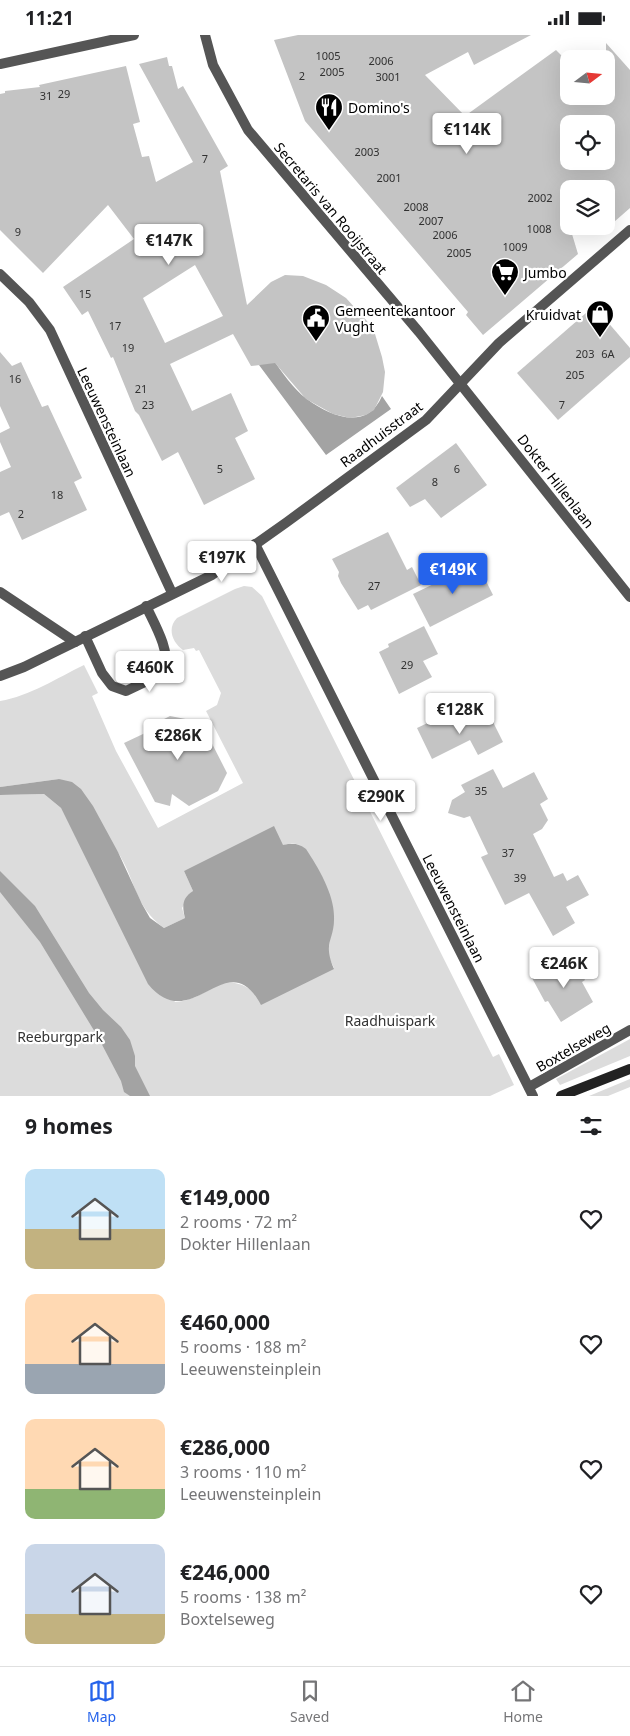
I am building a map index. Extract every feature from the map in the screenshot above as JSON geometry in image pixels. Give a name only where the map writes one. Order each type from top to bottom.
[{"type":"street","points":[[0,64],[134,35]]},
{"type":"street","name":"Secretaris van Rooijstraat","points":[[205,35],[213,65],[248,130],[460,383]]},
{"type":"street","name":"Raadhuisstraat","points":[[0,676],[24,667],[212,575],[426,420],[499,343],[630,230]]},
{"type":"street","name":"Leeuwensteinlaan","points":[[0,274],[29,301],[50,331],[172,593]]},
{"type":"street","name":"Dokter Hillenlaan","points":[[460,383],[630,597]]},
{"type":"street","name":"Leeuwensteinlaan","points":[[255,544],[531,1092]]},
{"type":"street","points":[[0,592],[75,641]]},
{"type":"street","points":[[85,636],[102,673],[112,686],[126,691],[166,671],[167,659],[163,643],[146,606]]},
{"type":"street","name":"Boxtelseweg","points":[[531,1092],[630,1030]]},
{"type":"street","points":[[561,1096],[630,1069]]},
{"type":"green space","name":"Raadhuispark","points":[[244,586],[252,587],[262,596],[493,1057],[499,1054],[514,1085],[490,1096],[0,1096],[0,795],[44,794],[61,808],[96,877],[175,1002],[196,997],[223,984],[242,985],[254,992],[334,968],[328,955],[330,938],[300,845],[292,843],[184,871],[193,891],[182,908],[185,918],[164,928],[146,910],[117,851],[59,779],[0,787],[0,701],[33,691],[84,665],[98,693],[92,696],[116,751],[158,828],[243,783],[206,711],[217,705],[221,693],[199,650],[196,651],[194,648],[183,650],[179,647],[172,635],[172,626],[177,618]]},
{"type":"green space","points":[[630,1039],[630,1056],[560,1085],[556,1079]]},
{"type":"green space","points":[[630,1079],[630,1087],[608,1096],[589,1096]]},
{"type":"shaded area","points":[[272,358],[297,390],[307,399],[327,411],[337,415],[358,417],[367,414],[375,407],[382,396],[391,409],[326,455],[259,365]]},
{"type":"shaded area","points":[[59,779],[72,782],[81,789],[93,806],[150,918],[164,928],[185,918],[183,910],[185,899],[193,891],[184,871],[274,826],[283,845],[295,844],[306,849],[328,890],[334,916],[329,952],[334,969],[261,1005],[248,988],[235,982],[222,984],[194,997],[179,1001],[164,998],[148,984],[61,808],[44,794],[0,795],[0,787]]},
{"type":"shaded area","points":[[0,871],[35,906],[89,993],[121,1027],[130,1040],[135,1056],[135,1066],[150,1096],[130,1096],[124,1092],[121,1081],[98,1037],[40,942],[0,892]]},
{"type":"building","points":[[298,35],[531,35],[474,65],[468,52],[425,75],[465,116],[556,50],[560,54],[560,105],[615,105],[615,53],[630,70],[630,208],[615,221],[615,180],[560,180],[560,235],[572,235],[578,254],[483,335],[466,315],[468,312],[305,121],[274,40]]},
{"type":"building","points":[[606,43],[612,50],[606,50]]},
{"type":"building","points":[[167,57],[169,66],[172,66],[178,89],[183,86],[228,166],[220,171],[247,305],[271,282],[285,275],[303,276],[326,285],[346,298],[367,321],[375,334],[385,372],[383,392],[374,410],[366,415],[350,418],[333,414],[306,399],[275,363],[251,366],[233,334],[170,364],[192,411],[231,393],[248,431],[235,438],[255,479],[204,505],[178,452],[162,461],[139,415],[135,411],[113,357],[111,358],[88,311],[82,315],[63,287],[134,239],[108,205],[43,273],[0,230],[0,94],[5,93],[5,91],[40,87],[39,85],[126,66],[140,122],[133,124],[142,157],[149,156],[156,182],[193,162],[139,64]],"holes":[[[195,265],[223,316],[165,343],[143,298]]]},
{"type":"building","points":[[594,306],[630,348],[630,357],[558,420],[517,373]]},
{"type":"building","points":[[0,352],[12,366],[21,362],[42,407],[48,405],[82,478],[74,482],[87,510],[22,540],[9,512],[0,516],[0,472],[11,467],[0,442],[0,433],[10,428],[0,406]]},
{"type":"building","points":[[456,443],[487,485],[441,518],[425,499],[410,507],[396,488]]},
{"type":"building","points":[[388,532],[407,570],[412,567],[421,585],[371,610],[368,605],[358,610],[341,583],[338,576],[339,572],[332,559]]},
{"type":"building","points":[[477,563],[493,595],[430,627],[413,594]]},
{"type":"building","points":[[424,626],[438,654],[423,661],[432,677],[399,694],[379,652],[389,647],[388,644]]},
{"type":"building","points":[[489,714],[503,742],[478,755],[470,740],[432,759],[417,728],[436,719],[439,725],[458,715],[464,726]]},
{"type":"building","points":[[170,716],[201,722],[227,773],[218,791],[189,806],[172,794],[170,806],[155,802],[124,743],[160,726],[158,722]]},
{"type":"building","points":[[493,769],[503,788],[534,772],[548,799],[540,804],[548,820],[542,829],[533,834],[554,877],[563,873],[567,881],[578,875],[589,895],[566,907],[575,923],[553,936],[529,893],[505,905],[481,857],[488,854],[470,816],[464,818],[448,813],[452,800],[465,792],[461,785]]},
{"type":"building","points":[[572,956],[585,980],[582,982],[593,1002],[561,1022],[548,1001],[545,1002],[532,978]]},
{"type":"place","name":"Domino's","points":[[329,131]]},
{"type":"place","name":"Jumbo","points":[[505,296]]},
{"type":"place","name":"Kruidvat","points":[[600,338]]},
{"type":"place","name":"Gemeentekantoor Vught","points":[[316,342]]},
{"type":"park label","name":"Reeburgpark","points":[[60,1036]]}]
